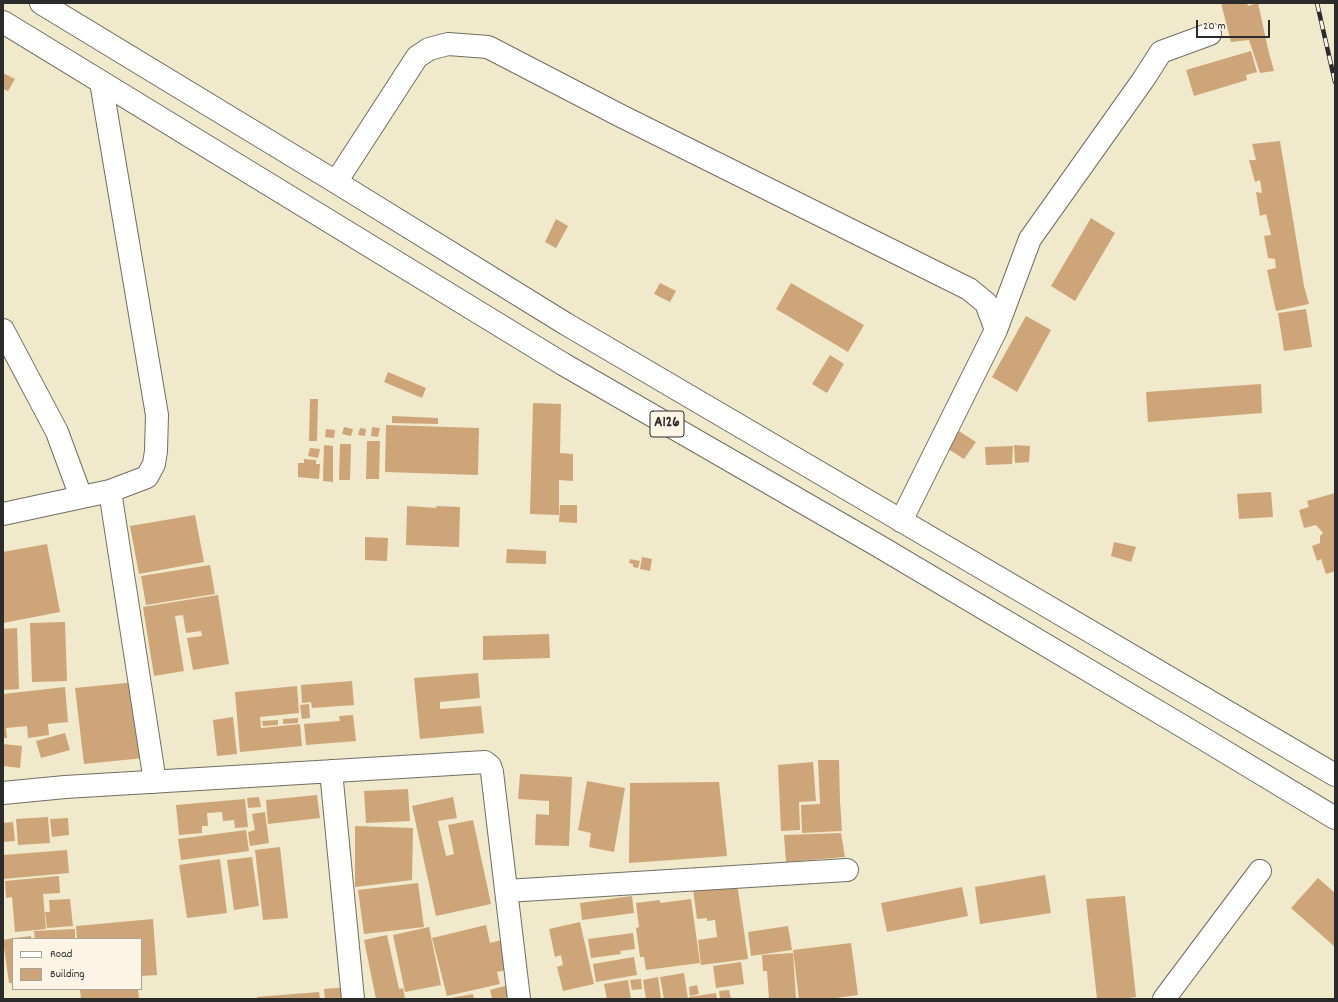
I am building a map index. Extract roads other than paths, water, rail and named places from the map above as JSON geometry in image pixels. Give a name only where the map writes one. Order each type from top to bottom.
[{"type":"main road","name":"A126","points":[[41,3],[566,324],[1335,775]]},
{"type":"main road","name":"A126","points":[[3,22],[563,364],[870,541],[1335,818]]},
{"type":"main road","points":[[901,521],[996,330],[1030,239],[1143,80],[1161,52],[1210,34]]},
{"type":"main road","points":[[336,182],[417,57],[430,49],[448,44],[488,47],[621,116],[969,290],[986,304],[996,330]]},
{"type":"main road","points":[[3,514],[110,491],[147,477],[154,464],[157,415],[101,82]]},
{"type":"main road","points":[[3,330],[57,432],[81,498]]},
{"type":"main road","points":[[110,491],[155,782]]},
{"type":"main road","points":[[3,793],[65,787],[484,762],[490,766],[492,772],[519,999]]},
{"type":"main road","points":[[332,771],[353,999]]},
{"type":"main road","points":[[506,891],[847,870]]},
{"type":"main road","points":[[1164,999],[1260,871]]},
{"type":"railway","points":[[1317,3],[1335,82]]}]
